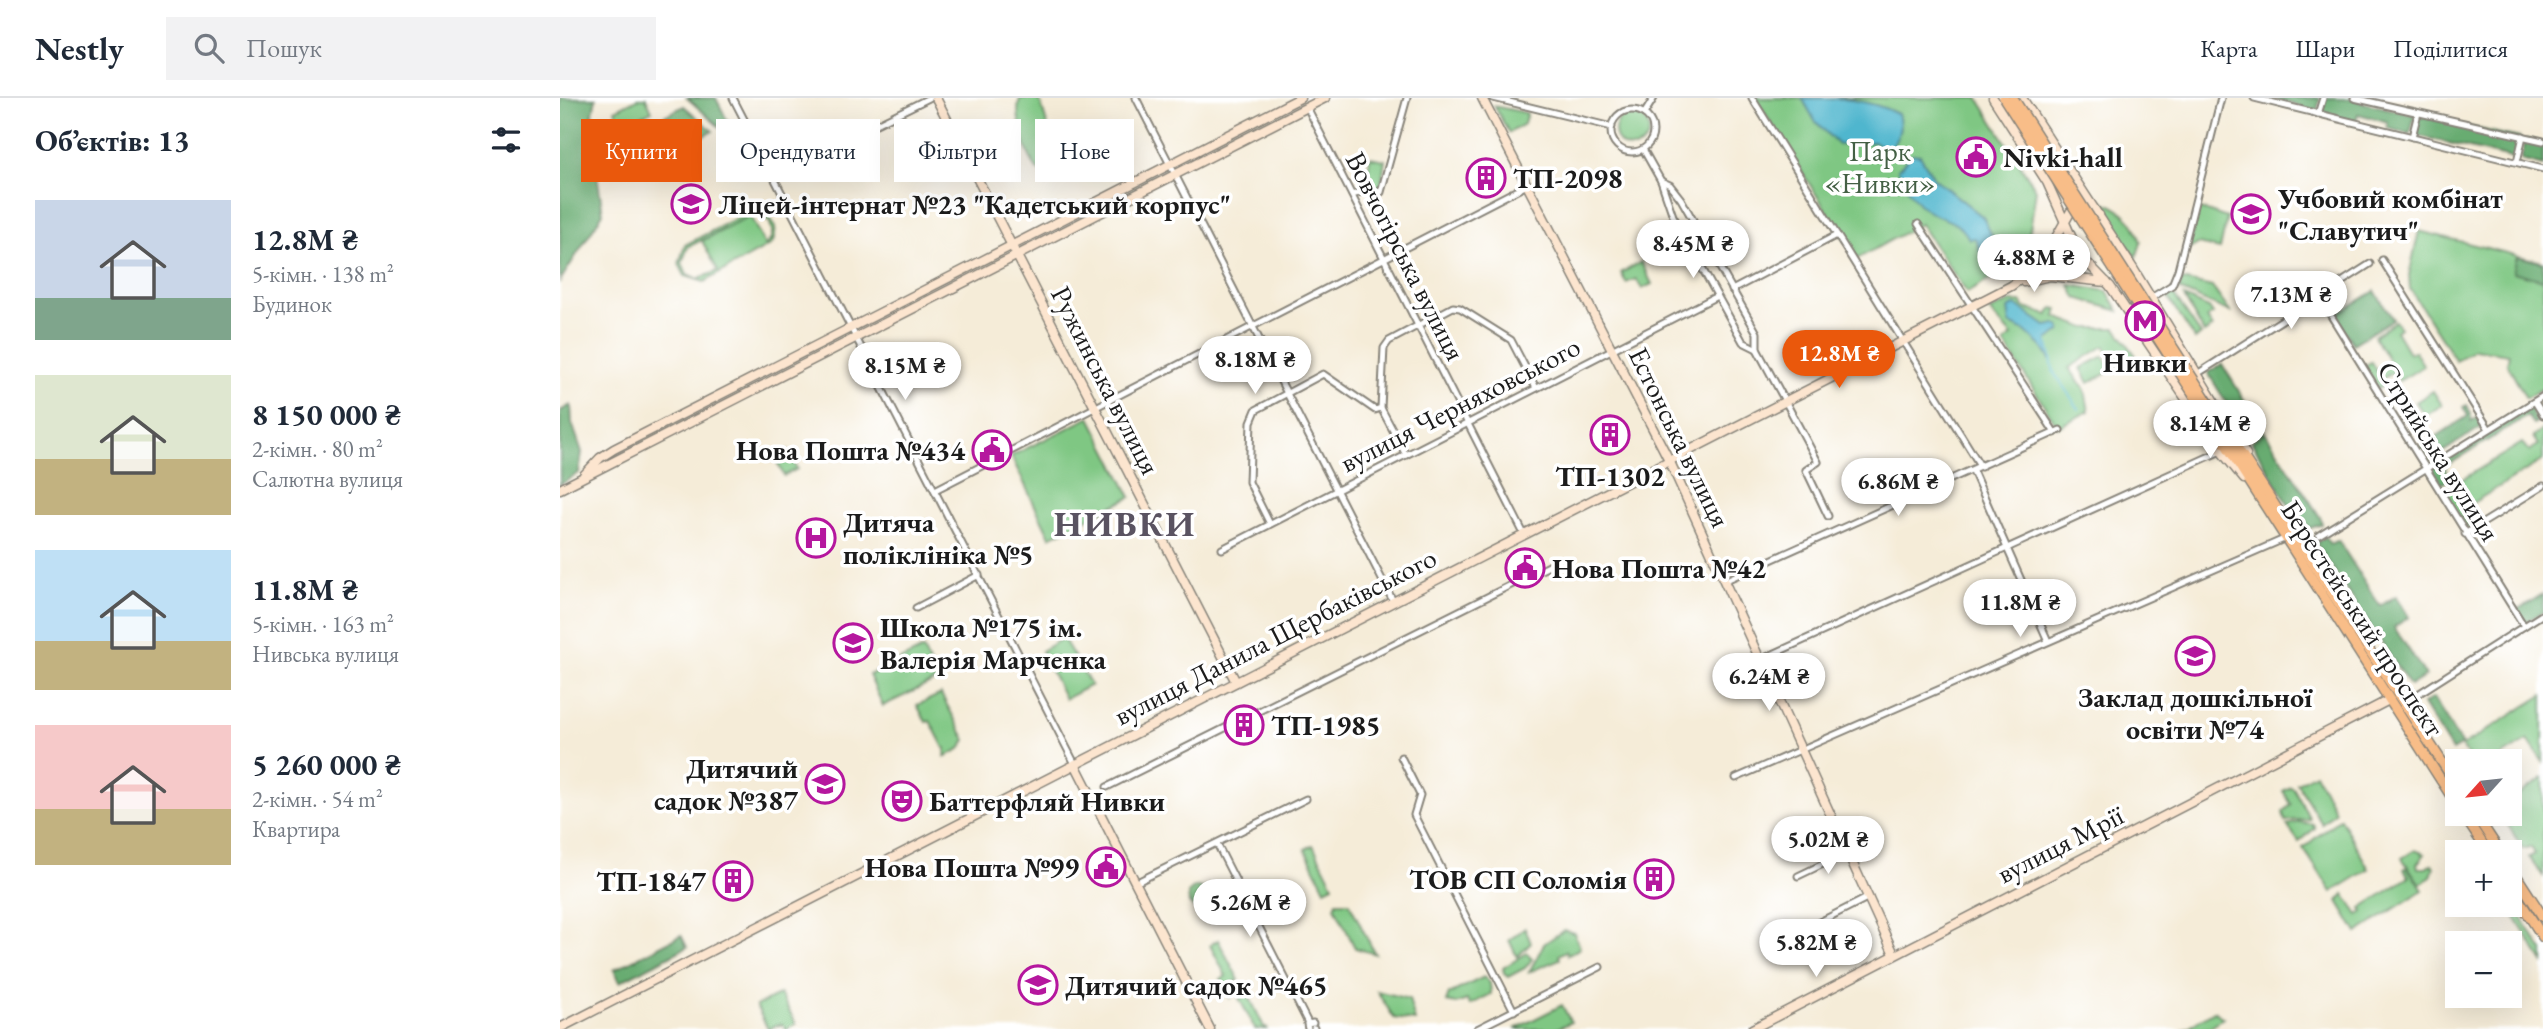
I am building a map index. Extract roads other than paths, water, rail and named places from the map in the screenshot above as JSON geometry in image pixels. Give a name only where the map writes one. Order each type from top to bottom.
[{"type":"main road","name":"Берестейський проспект","points":[[2004,98],[2226,444],[2257,475],[2445,766]]},
{"type":"main road","name":"Берестейський проспект","points":[[2013,98],[2284,539],[2445,787]]},
{"type":"main road","points":[[2522,885],[2543,917]]},
{"type":"main road","points":[[2522,905],[2543,937]]},
{"type":"street","points":[[733,98],[744,119]]},
{"type":"street","points":[[880,122],[929,98]]},
{"type":"street","name":"Ружинська вулиця","points":[[936,98],[1236,682]]},
{"type":"street","points":[[1136,98],[1393,601]]},
{"type":"street","points":[[582,478],[600,458],[614,449],[1300,98]]},
{"type":"street","points":[[560,489],[1325,98]]},
{"type":"street","points":[[1352,195],[1368,190],[1381,192],[1407,98]]},
{"type":"street","name":"Естонська вулиця","points":[[1482,98],[1669,460],[1894,954]]},
{"type":"street","points":[[1493,98],[1612,127]]},
{"type":"street","points":[[1644,114],[1654,98]]},
{"type":"street","points":[[1752,98],[1981,467]]},
{"type":"street","points":[[1993,98],[2047,182],[2064,220],[2071,211],[2080,207],[2099,215]]},
{"type":"street","points":[[2022,98],[2099,215]]},
{"type":"street","points":[[2149,299],[2172,285],[2178,270],[2221,98]]},
{"type":"street","points":[[2254,98],[2543,169]]},
{"type":"street","points":[[2319,114],[2323,98]]},
{"type":"street","points":[[2354,98],[2543,141]]},
{"type":"street","name":"Вовчогірська вулиця","points":[[1308,108],[1524,534]]},
{"type":"street","points":[[1625,111],[1644,114],[1653,129],[1650,141],[1643,149],[1631,152],[1620,148],[1613,138],[1612,127],[1617,117],[1625,111]]},
{"type":"street","points":[[2412,136],[2418,113]]},
{"type":"street","points":[[2517,162],[2523,136]]},
{"type":"street","points":[[1643,149],[1661,181],[1672,216],[1742,342],[1757,349]]},
{"type":"street","points":[[2047,182],[2064,195],[2075,188],[2075,178]]},
{"type":"street","points":[[1661,181],[1670,185],[1681,199],[1757,333],[1757,349],[1818,462],[1807,470],[1828,516]]},
{"type":"street","points":[[777,182],[1210,1029]]},
{"type":"street","points":[[935,489],[1527,185]]},
{"type":"street","name":"Берестейський проспект","points":[[2099,215],[2257,475]]},
{"type":"street","name":"Берестейський проспект","points":[[2064,220],[2079,254],[2106,282],[2226,444]]},
{"type":"street","name":"вулиця Данила Щербаківського","points":[[560,1028],[2011,286],[2041,264],[2064,220]]},
{"type":"street","points":[[1724,581],[2057,431],[1918,224]]},
{"type":"street","points":[[1732,290],[1837,235]]},
{"type":"street","points":[[2382,260],[2489,429]]},
{"type":"street","points":[[2197,374],[2370,264]]},
{"type":"street","points":[[2136,273],[2136,287]]},
{"type":"street","name":"вулиця Данила Щербаківського","points":[[2011,286],[2050,276],[2106,282]]},
{"type":"street","points":[[2115,294],[2126,295]]},
{"type":"street","name":"вулиця Черняховського","points":[[1222,549],[1717,296]]},
{"type":"street","name":"Стрийська вулиця","points":[[2320,298],[2524,626]]},
{"type":"street","points":[[2131,316],[2132,305]]},
{"type":"street","points":[[1406,455],[1381,408],[1384,348],[1389,341],[1453,307],[1460,308],[1511,340],[1536,388]]},
{"type":"street","points":[[1269,524],[1249,482],[1251,422],[1256,411],[1323,374],[1375,410],[1381,408]]},
{"type":"street","points":[[2319,535],[2543,396]]},
{"type":"street","points":[[2535,402],[2543,415]]},
{"type":"street","points":[[1760,660],[2008,550],[2226,444]]},
{"type":"street","points":[[1973,471],[2048,641]]},
{"type":"street","points":[[2465,534],[2543,486]]},
{"type":"street","points":[[1736,778],[2284,539]]},
{"type":"street","points":[[1107,788],[1561,560]]},
{"type":"street","points":[[916,608],[979,575]]},
{"type":"street","points":[[2404,703],[2543,614]]},
{"type":"street","name":"вулиця Мрії","points":[[1752,1029],[2389,701]]},
{"type":"street","points":[[1401,757],[1420,795],[1414,815],[1514,1011]]},
{"type":"street","points":[[1135,883],[1306,799]]},
{"type":"street","points":[[1217,844],[1311,1027]]},
{"type":"street","points":[[1798,876],[1848,852]]},
{"type":"street","points":[[1780,942],[1868,897]]},
{"type":"street","points":[[1477,1029],[1600,967]]},
{"type":"water","points":[[1802,98],[1851,100],[1898,114],[1900,129],[1897,138],[1890,149],[1873,142],[1838,145],[1815,121]]},
{"type":"water","points":[[1912,154],[1920,155],[1934,178],[1983,217],[2003,259],[2002,265],[1986,266],[1975,238],[1969,239],[1957,225],[1925,209],[1913,198],[1898,169]]},
{"type":"water","points":[[2016,305],[2046,326],[2056,324],[2061,328],[2060,332],[2047,340],[2051,361],[2042,347],[2025,331],[2010,324],[2008,309]]},
{"type":"waterway","points":[[1996,264],[1999,273]]},
{"type":"waterway","points":[[2047,338],[2054,373],[2079,409]]},
{"type":"place","name":"Nivki-hall","points":[[1976,157]]},
{"type":"place","name":"ТП-2098","points":[[1486,178]]},
{"type":"place","name":"Ліцей-інтернат №23 \"Кадетський корпус\"","points":[[691,204]]},
{"type":"place","name":"Учбовий комбінат \"Славутич\"","points":[[2251,214]]},
{"type":"place","name":"Нивки","points":[[2145,321]]},
{"type":"place","name":"ТП-1302","points":[[1610,435]]},
{"type":"place","name":"Нова Пошта №434","points":[[992,450]]},
{"type":"place","name":"Дитяча поліклініка №5","points":[[816,538]]},
{"type":"place","name":"Нова Пошта №42","points":[[1525,568]]},
{"type":"place","name":"Школа №175 ім. Валерія Марченка","points":[[853,643]]},
{"type":"place","name":"Заклад дошкільної освіти №74","points":[[2195,656]]},
{"type":"place","name":"ТП-1985","points":[[1244,725]]},
{"type":"place","name":"Дитячий садок №387","points":[[825,784]]},
{"type":"place","name":"Баттерфляй Нивки","points":[[902,801]]},
{"type":"place","name":"Нова Пошта №99","points":[[1106,867]]},
{"type":"place","name":"ТОВ СП Соломія","points":[[1654,879]]},
{"type":"place","name":"ТП-1847","points":[[733,881]]},
{"type":"place","name":"Дитячий садок №465","points":[[1038,985]]},
{"type":"district","name":"НИВКИ","points":[[1125,524]]},
{"type":"park label","name":"Парк «Нивки»","points":[[1880,167]]}]
